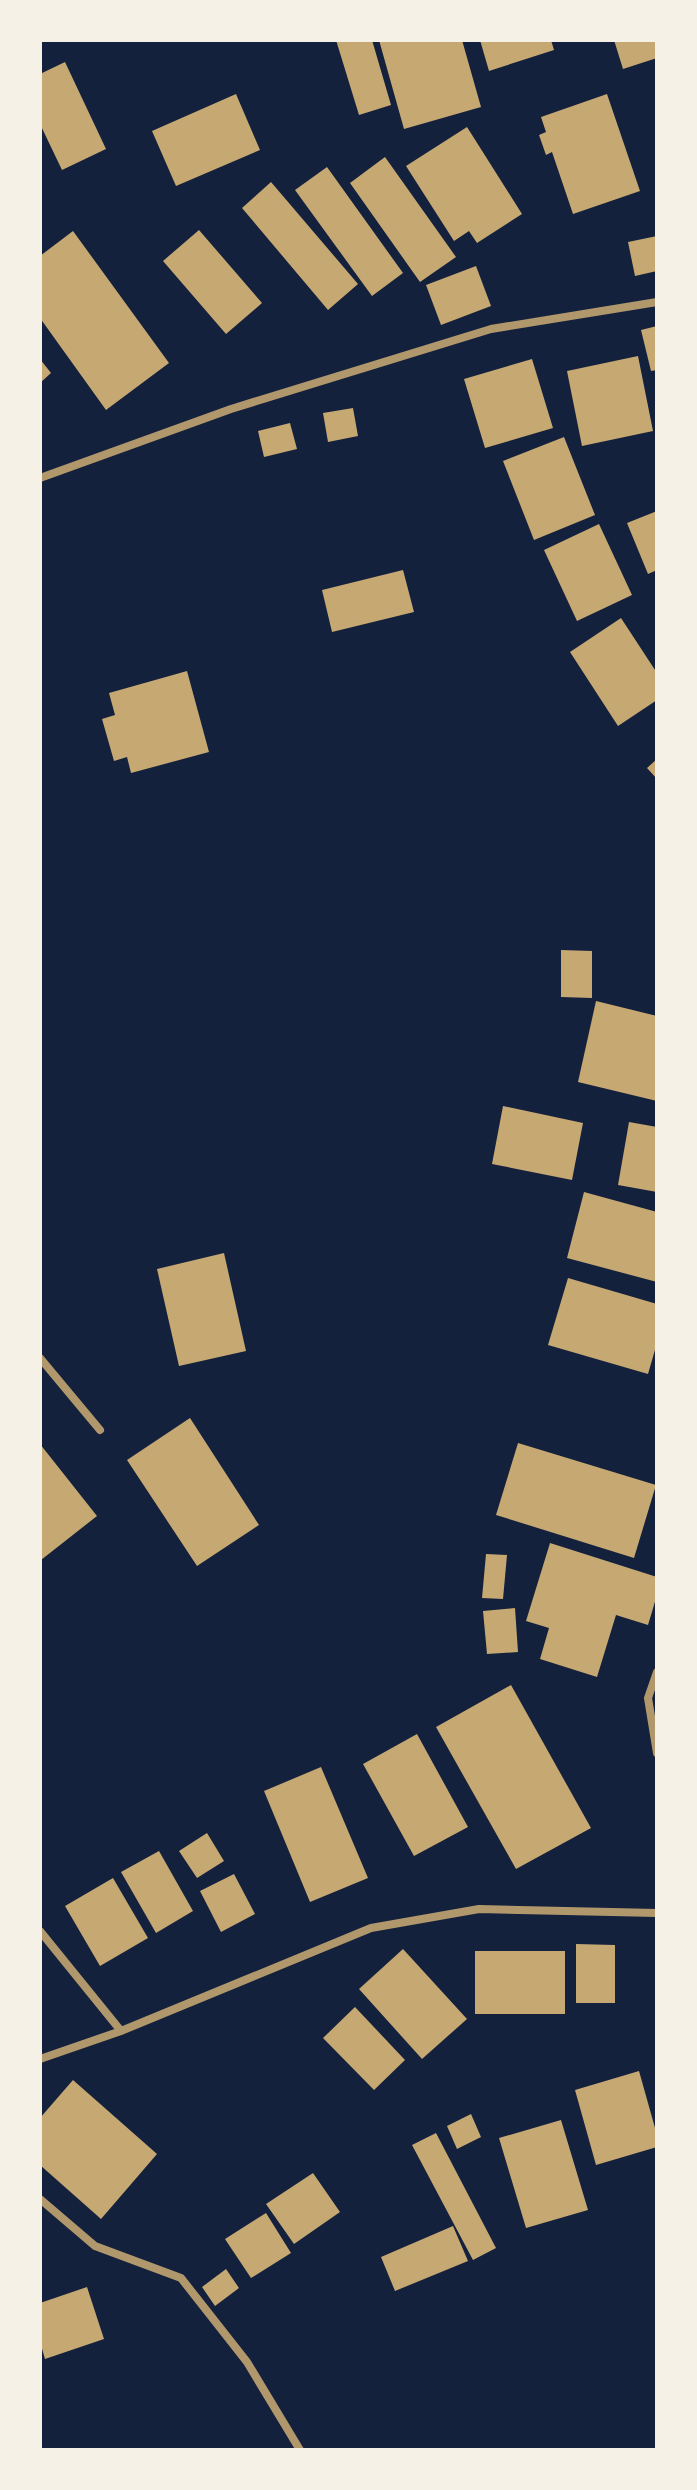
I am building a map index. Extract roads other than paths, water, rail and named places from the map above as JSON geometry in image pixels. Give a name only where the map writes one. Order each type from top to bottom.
[{"type":"street","points":[[40,478],[231,409],[491,329],[657,302]]},
{"type":"street","points":[[40,1358],[100,1430]]},
{"type":"street","points":[[657,1672],[648,1698],[657,1753]]},
{"type":"street","points":[[40,2059],[121,2031],[371,1928],[479,1909],[657,1913]]},
{"type":"street","points":[[40,1931],[121,2031]]},
{"type":"street","points":[[40,2199],[95,2246],[181,2278],[247,2362],[300,2450]]}]
